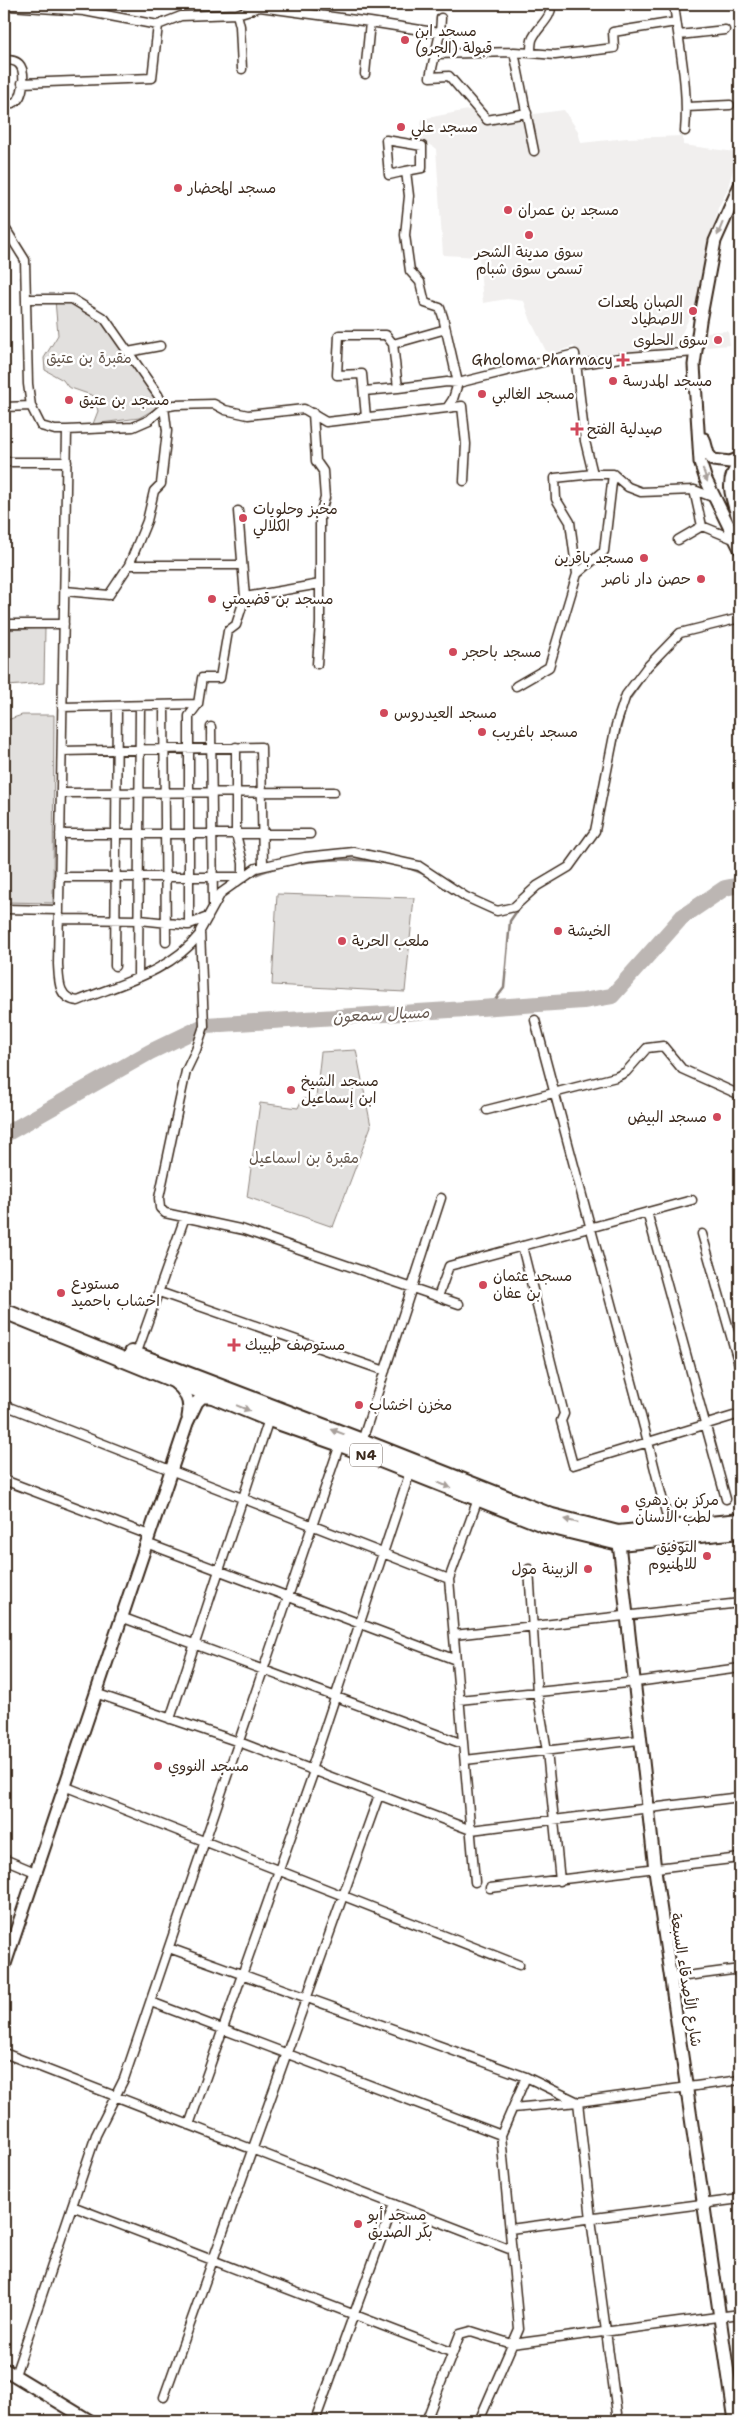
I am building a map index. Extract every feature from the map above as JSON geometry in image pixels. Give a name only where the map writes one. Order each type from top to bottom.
[{"type":"highway","name":"N4","points":[[4,1303],[362,1441],[478,1499],[545,1525],[619,1543],[740,1531]]},
{"type":"highway","name":"N4","points":[[4,1311],[269,1419],[552,1516],[618,1533],[740,1521]]},
{"type":"street","points":[[8,4],[10,6],[84,11],[158,25],[181,16],[237,14],[260,7],[440,33]]},
{"type":"street","points":[[531,53],[532,39],[544,23],[552,8],[551,4]]},
{"type":"street","points":[[674,4],[687,106],[685,131]]},
{"type":"street","points":[[237,14],[240,26],[242,69]]},
{"type":"street","points":[[441,18],[440,33],[430,76],[449,76],[487,120],[527,113]]},
{"type":"street","points":[[365,74],[370,22]]},
{"type":"street","points":[[435,54],[514,52],[555,55],[614,48],[613,32],[676,22]]},
{"type":"street","points":[[22,83],[152,78],[158,25]]},
{"type":"street","points":[[679,35],[725,30]]},
{"type":"street","points":[[514,52],[534,151]]},
{"type":"street","points":[[4,60],[15,61],[22,69],[20,98],[15,102],[4,104]]},
{"type":"street","points":[[687,106],[730,105]]},
{"type":"street","points":[[386,140],[422,146],[422,168],[406,171],[390,175],[386,140]]},
{"type":"street","points":[[406,171],[409,196],[405,235],[410,271],[420,282],[425,303],[440,308],[458,383],[453,399],[447,408]]},
{"type":"street","points":[[738,545],[700,462],[694,364],[715,242],[740,185]]},
{"type":"street","points":[[4,215],[6,228],[25,260],[28,384],[31,406],[41,426],[55,430],[133,427],[149,420],[164,407],[214,404],[225,410],[248,416],[304,409],[326,422],[462,406],[466,444],[464,481]]},
{"type":"street","points":[[26,299],[72,299],[104,319],[164,407],[167,431],[161,484],[154,491],[147,521],[129,565],[109,595],[65,591]]},
{"type":"street","points":[[393,344],[446,328]]},
{"type":"street","points":[[366,418],[362,374],[337,375],[338,335],[386,335],[393,344],[398,388]]},
{"type":"street","points":[[128,352],[160,346]]},
{"type":"street","points":[[576,365],[627,357],[696,352]]},
{"type":"street","points":[[364,391],[447,382],[458,383],[575,354],[585,441],[593,474]]},
{"type":"street","points":[[4,407],[31,406]]},
{"type":"street","points":[[313,413],[316,461],[323,471],[325,498],[320,514],[320,624],[317,664]]},
{"type":"street","points":[[698,416],[708,454],[713,460],[730,462],[740,458]]},
{"type":"street","points":[[67,430],[58,964],[62,995],[70,1000],[78,1001],[171,962],[188,949],[200,934],[221,893],[256,868],[305,856],[354,852],[419,866],[466,897],[497,911],[514,907],[537,886],[569,867],[595,831],[616,725],[626,695],[647,667],[680,633],[740,618]]},
{"type":"street","points":[[4,462],[67,462]]},
{"type":"street","points":[[740,464],[732,471],[729,482],[740,524]]},
{"type":"street","points":[[516,686],[549,667],[577,574],[570,522],[556,499],[555,478],[613,474],[628,487],[641,492],[694,490],[715,498]]},
{"type":"street","points":[[577,574],[604,551],[613,474]]},
{"type":"street","points":[[694,490],[702,526],[738,545]]},
{"type":"street","points":[[189,925],[189,716],[198,704],[202,678],[220,678],[228,630],[236,625],[245,597],[238,511]]},
{"type":"street","points":[[678,540],[702,526]]},
{"type":"street","points":[[129,565],[241,565]]},
{"type":"street","points":[[245,597],[320,584]]},
{"type":"street","points":[[4,624],[64,624]]},
{"type":"street","points":[[62,707],[198,704]]},
{"type":"street","points":[[164,705],[166,942]]},
{"type":"street","points":[[115,966],[117,706]]},
{"type":"street","points":[[138,977],[140,920],[140,706]]},
{"type":"street","points":[[211,727],[213,907]]},
{"type":"street","points":[[236,747],[236,834],[243,863],[243,877]]},
{"type":"street","points":[[62,751],[261,747],[263,866]]},
{"type":"street","points":[[61,794],[334,792]]},
{"type":"street","points":[[60,834],[310,834]]},
{"type":"street","points":[[59,877],[243,877]]},
{"type":"street","points":[[4,909],[59,910]]},
{"type":"street","points":[[58,919],[140,920],[189,925],[208,917]]},
{"type":"street","points":[[200,934],[204,1026],[186,1071],[158,1202],[160,1208],[164,1212],[244,1230],[459,1304]]},
{"type":"street","points":[[535,1020],[670,1529]]},
{"type":"street","points":[[487,1110],[616,1077],[626,1072],[648,1048],[663,1046],[682,1069],[740,1095]]},
{"type":"street","points":[[362,1441],[441,1198]]},
{"type":"street","points":[[438,1297],[449,1266],[692,1200]]},
{"type":"street","points":[[647,1212],[726,1499]]},
{"type":"street","points":[[136,1355],[185,1217]]},
{"type":"street","points":[[702,1234],[740,1368]]},
{"type":"street","points":[[522,1246],[564,1414],[561,1421],[574,1465],[740,1414]]},
{"type":"street","points":[[159,1292],[385,1371]]},
{"type":"street","points":[[169,1378],[184,1390],[189,1412],[187,1423]]},
{"type":"street","points":[[4,1967],[187,1423],[197,1402],[202,1397],[215,1397]]},
{"type":"street","points":[[4,1405],[449,1579]]},
{"type":"street","points":[[170,1719],[269,1419]]},
{"type":"street","points":[[15,2375],[96,2135],[124,2079],[151,2002],[340,1444]]},
{"type":"street","points":[[189,2125],[279,1869],[412,1467]]},
{"type":"street","points":[[4,1480],[220,1570],[456,1660]]},
{"type":"street","points":[[475,1882],[449,1579],[478,1499]]},
{"type":"street","name":"شارع الأصدقاء السبعة","points":[[619,1543],[626,1617],[636,1682],[639,1740],[654,1870],[687,2087],[718,2317],[735,2421]]},
{"type":"street","points":[[529,1569],[538,1692],[547,1750],[560,1881]]},
{"type":"street","points":[[454,1635],[740,1604]]},
{"type":"street","points":[[121,1617],[463,1744]]},
{"type":"street","points":[[459,1700],[636,1682],[740,1668]]},
{"type":"street","points":[[95,1694],[239,1742],[471,1830],[740,1797]]},
{"type":"street","points":[[464,1760],[639,1740]]},
{"type":"street","points":[[64,1786],[206,1840],[518,1964]]},
{"type":"street","points":[[164,2397],[379,1796]]},
{"type":"street","points":[[490,1888],[654,1870],[740,1858]]},
{"type":"street","points":[[4,1860],[35,1872]]},
{"type":"street","points":[[169,1948],[526,2077],[578,2102]]},
{"type":"street","points":[[671,1978],[740,1969]]},
{"type":"street","points":[[151,2002],[500,2135]]},
{"type":"street","points":[[4,2053],[512,2250]]},
{"type":"street","points":[[479,2421],[519,2329],[500,2135],[526,2077]]},
{"type":"street","points":[[512,2108],[578,2102],[740,2080]]},
{"type":"street","points":[[578,2102],[591,2219],[618,2421]]},
{"type":"street","points":[[510,2229],[740,2199]]},
{"type":"street","points":[[315,2421],[394,2204]]},
{"type":"street","points":[[72,2206],[451,2352]]},
{"type":"street","points":[[426,2421],[451,2352],[460,2334],[471,2331],[512,2344],[740,2314]]},
{"type":"street","points":[[4,2368],[90,2421]]},
{"type":"shaded area","points":[[478,108],[489,120],[564,110],[578,131],[581,143],[627,138],[683,136],[683,145],[735,152],[727,191],[718,208],[698,300],[674,349],[583,361],[574,346],[548,355],[531,321],[524,301],[507,299],[483,303],[479,257],[443,255],[436,149],[419,138],[422,119]]},
{"type":"shaded area","name":"سوق الحلوى","points":[[728,331],[730,345],[706,347],[706,332]]},
{"type":"green space","name":"مقبرة بن عتيق","points":[[55,300],[72,300],[100,317],[155,394],[157,408],[139,418],[93,424],[98,411],[94,396],[68,387],[63,380],[45,370],[44,358],[58,335]]},
{"type":"green space","points":[[45,628],[44,683],[8,686],[8,666],[4,665],[4,630]]},
{"type":"green space","points":[[22,715],[54,715],[53,903],[4,902],[4,721]]},
{"type":"green space","name":"ملعب الحرية","points":[[277,894],[414,898],[405,992],[272,985]]},
{"type":"green space","name":"مقبرة بن اسماعيل","points":[[356,1050],[371,1126],[333,1227],[247,1197],[260,1103],[298,1108],[302,1099],[316,1098],[321,1052]]},
{"type":"waterway","points":[[628,701],[652,667]]},
{"type":"waterway","points":[[613,757],[626,706]]},
{"type":"waterway","points":[[243,881],[262,872],[284,866],[310,861],[336,860],[388,863],[429,877]]},
{"type":"waterway","name":"مسيال سمعون","points":[[4,1135],[150,1052],[206,1025],[583,1001],[612,996],[682,917],[725,888],[740,885]]},
{"type":"waterway","points":[[489,1008],[504,988],[510,921],[521,905]]},
{"type":"place","name":"مسجد ابن قبولة (الجرو)","points":[[405,40]]},
{"type":"place","name":"مسجد علي","points":[[401,127]]},
{"type":"place","name":"مسجد المحضار","points":[[178,188]]},
{"type":"place","name":"مسجد بن عمران","points":[[508,210]]},
{"type":"place","name":"سوق مدينة الشحر تسمى سوق شبام","points":[[529,235]]},
{"type":"place","name":"الصبان لمعدات الاصطياد","points":[[693,311]]},
{"type":"place","name":"سوق الحلوى","points":[[718,340]]},
{"type":"place","name":"Gholoma Pharmacy","points":[[623,360]]},
{"type":"place","name":"مسجد المدرسة","points":[[613,381]]},
{"type":"place","name":"مسجد الغالبي","points":[[482,394]]},
{"type":"place","name":"مسجد بن عتيق","points":[[69,400]]},
{"type":"place","name":"صيدلية الفتح","points":[[577,429]]},
{"type":"place","name":"مخبز وحلويات الكلالي","points":[[243,518]]},
{"type":"place","name":"مسجد باقرين","points":[[644,558]]},
{"type":"place","name":"حصن دار ناصر","points":[[701,579]]},
{"type":"place","name":"مسجد بن قضيمتي","points":[[212,599]]},
{"type":"place","name":"مسجد باحجر","points":[[453,652]]},
{"type":"place","name":"مسجد العيدروس","points":[[384,713]]},
{"type":"place","name":"مسجد باغريب","points":[[482,732]]},
{"type":"place","name":"الخيشة","points":[[558,931]]},
{"type":"place","name":"ملعب الحرية","points":[[342,941]]},
{"type":"place","name":"مسجد الشيخ ابن إسماعيل","points":[[291,1090]]},
{"type":"place","name":"مسجد البيض","points":[[717,1117]]},
{"type":"place","name":"مسجد عثمان بن عفان","points":[[483,1285]]},
{"type":"place","name":"مستودع اخشاب باحميد","points":[[61,1293]]},
{"type":"place","name":"مستوصف طبيبك","points":[[234,1345]]},
{"type":"place","name":"مخزن اخشاب","points":[[359,1405]]},
{"type":"place","name":"مركز بن دهري لطب الأسنان","points":[[625,1509]]},
{"type":"place","name":"التوفيق للالمنيوم","points":[[707,1556]]},
{"type":"place","name":"الزبينة مول","points":[[588,1569]]},
{"type":"place","name":"مسجد النووي","points":[[158,1766]]},
{"type":"place","name":"مسجد أبو بكر الصديق","points":[[358,2224]]}]
